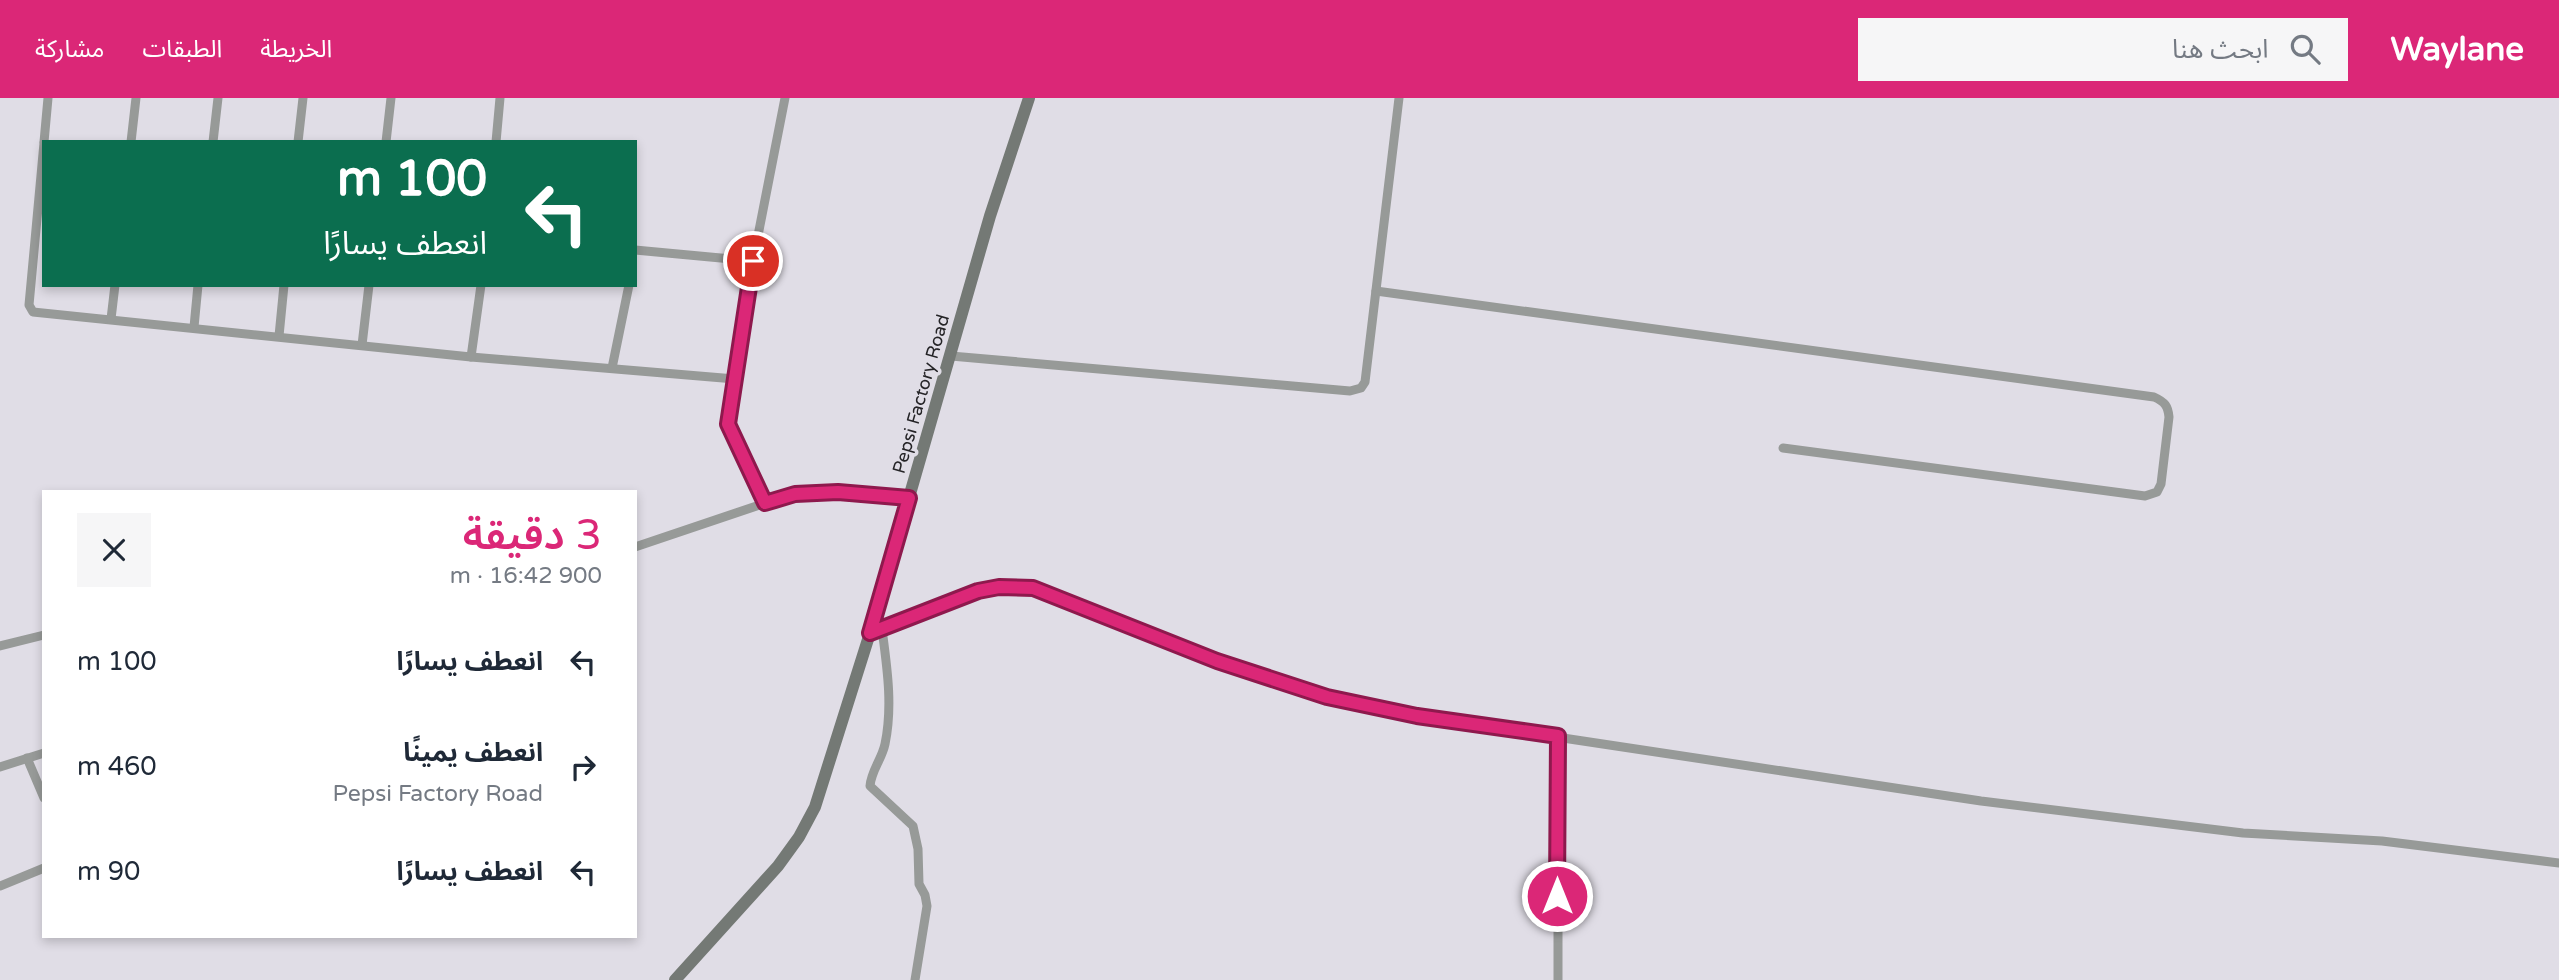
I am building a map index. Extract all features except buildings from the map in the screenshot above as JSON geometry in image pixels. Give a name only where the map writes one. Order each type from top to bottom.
[{"type":"main road","name":"Pepsi Factory Road","points":[[675,980],[778,866],[808,822],[825,781],[861,655],[876,631],[909,498],[990,216],[1029,98]]},
{"type":"street","points":[[44,140],[48,98]]},
{"type":"street","points":[[131,140],[136,98]]},
{"type":"street","points":[[213,140],[218,98]]},
{"type":"street","points":[[298,140],[303,98]]},
{"type":"street","points":[[386,140],[391,98]]},
{"type":"street","points":[[496,140],[499,98]]},
{"type":"street","points":[[765,503],[728,424],[753,261],[785,98]]},
{"type":"street","points":[[951,356],[1350,391],[1361,388],[1365,382],[1399,98]]},
{"type":"street","points":[[42,164],[29,308],[37,313],[471,357],[735,379]]},
{"type":"street","points":[[637,253],[753,261]]},
{"type":"street","points":[[111,319],[115,287]]},
{"type":"street","points":[[194,327],[198,287]]},
{"type":"street","points":[[279,336],[284,287]]},
{"type":"street","points":[[362,345],[369,287]]},
{"type":"street","points":[[471,357],[481,287]]},
{"type":"street","points":[[612,369],[629,287]]},
{"type":"street","points":[[1376,291],[2154,397],[2163,401],[2168,408],[2161,484],[2157,492],[2145,496],[1783,448]]},
{"type":"street","points":[[637,546],[795,494],[838,492],[909,498]]},
{"type":"street","points":[[915,980],[927,906],[919,884],[916,835],[913,825],[870,786],[872,774],[884,749],[888,729],[888,684],[876,631],[978,591],[999,587],[1033,588],[1205,656],[1327,697],[1417,716],[1981,801],[2243,834],[2382,841],[2559,863]]},
{"type":"street","points":[[0,646],[42,636]]},
{"type":"street","points":[[1558,736],[1558,980]]},
{"type":"street","points":[[0,767],[42,754]]},
{"type":"street","points":[[27,758],[42,793]]},
{"type":"street","points":[[0,886],[42,869]]},
{"type":"route","points":[[753,261],[728,424],[765,503],[795,494],[838,492],[909,498],[870,633],[978,591],[999,587],[1033,588],[1217,661],[1327,697],[1417,716],[1558,736],[1557,896]]}]
